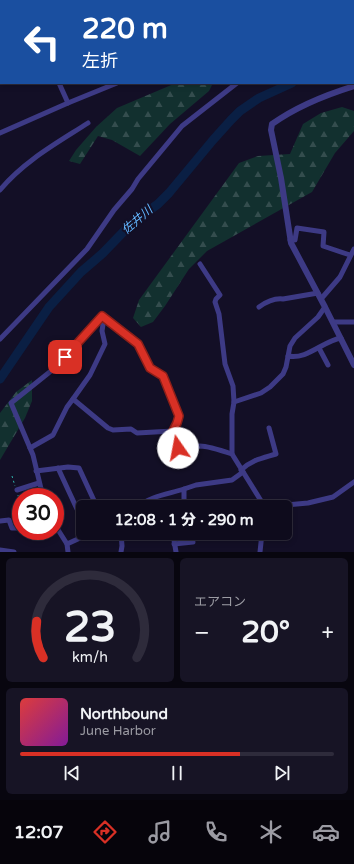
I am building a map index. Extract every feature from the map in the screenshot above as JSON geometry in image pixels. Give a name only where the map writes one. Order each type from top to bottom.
[{"type":"street","points":[[59,84],[68,103]]},
{"type":"street","points":[[0,133],[115,84]]},
{"type":"street","points":[[0,339],[87,249],[114,210],[182,126],[236,84]]},
{"type":"street","points":[[354,86],[298,107],[274,123],[270,130],[281,178],[290,240],[354,365]]},
{"type":"street","points":[[0,190],[37,156],[88,123]]},
{"type":"street","points":[[290,240],[295,240],[297,228],[324,232],[323,246],[350,256]]},
{"type":"street","points":[[259,307],[278,298],[283,299],[319,296],[340,277],[354,249]]},
{"type":"street","points":[[200,264],[220,295],[215,302],[219,314],[225,364],[233,386],[234,402],[232,414],[232,454],[259,500]]},
{"type":"street","points":[[234,402],[261,393],[270,387],[283,374],[286,367],[290,346],[294,338],[318,317],[325,307]]},
{"type":"street","points":[[40,488],[30,448],[11,403],[56,367],[102,316],[138,344],[150,368],[163,376],[179,416],[172,433],[175,437],[178,448],[183,450],[199,446],[232,454]]},
{"type":"street","points":[[30,448],[53,435],[67,406],[90,375],[105,344],[102,331],[104,318]]},
{"type":"street","points":[[332,322],[354,322]]},
{"type":"street","points":[[288,356],[294,358],[319,348],[333,339],[341,338]]},
{"type":"street","points":[[319,348],[328,365]]},
{"type":"street","points":[[73,399],[108,428],[114,430],[132,428],[137,433],[173,431]]},
{"type":"street","points":[[149,500],[196,485],[232,480],[247,464],[252,461],[276,454],[269,428]]},
{"type":"street","points":[[36,471],[68,467],[78,468],[94,500]]},
{"type":"street","points":[[58,468],[76,507]]},
{"type":"street","points":[[292,504],[308,503],[333,497],[354,482]]},
{"type":"street","points":[[23,488],[39,483]]},
{"type":"street","points":[[184,489],[184,500]]},
{"type":"street","points":[[0,520],[9,520],[12,528]]},
{"type":"street","points":[[66,544],[76,539]]},
{"type":"street","points":[[63,540],[68,552]]},
{"type":"street","points":[[121,552],[122,540]]},
{"type":"street","points":[[175,540],[176,552]]},
{"type":"street","points":[[260,552],[261,540]]},
{"type":"street","points":[[174,544],[193,542]]},
{"type":"street","points":[[0,550],[14,552]]},
{"type":"green space","points":[[174,84],[212,84],[209,91],[170,124],[140,156],[112,140],[98,136],[80,164],[69,161],[76,150],[96,127],[117,108]]},
{"type":"green space","points":[[342,107],[354,111],[354,131],[335,153],[312,192],[207,251],[189,269],[153,322],[141,327],[133,318],[139,300],[239,163],[258,156],[290,154],[303,124],[321,113]]},
{"type":"green space","points":[[32,380],[32,401],[25,418],[0,460],[0,413],[16,392]]},
{"type":"waterway","name":"佐井川","points":[[0,379],[49,307],[81,272],[103,253],[132,223],[158,204],[169,193],[213,140],[240,111],[259,98],[290,84]]},
{"type":"route","points":[[65,357],[102,316],[138,344],[150,368],[163,376],[179,416],[172,433],[175,437],[178,448]]}]
